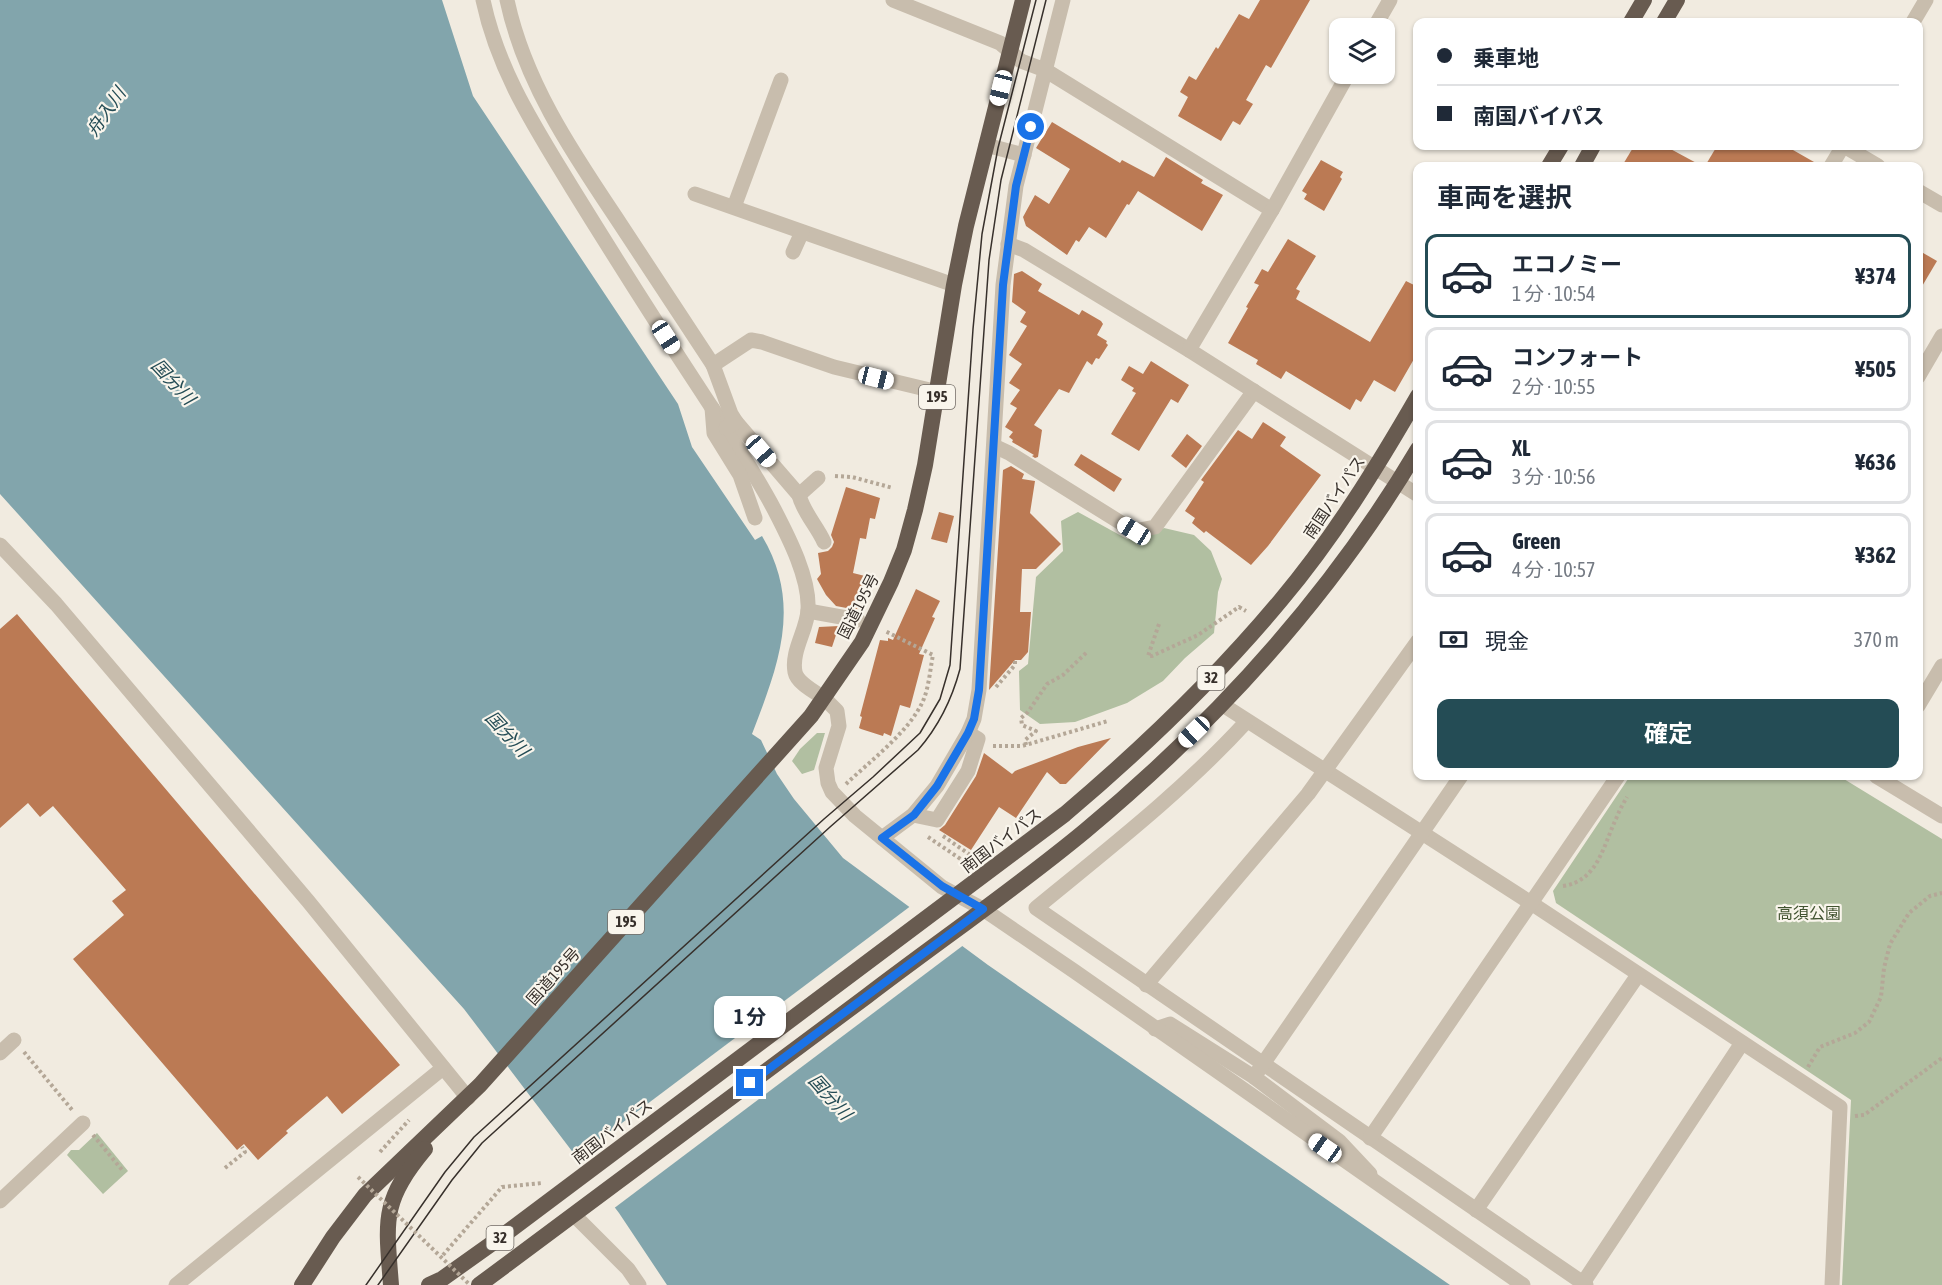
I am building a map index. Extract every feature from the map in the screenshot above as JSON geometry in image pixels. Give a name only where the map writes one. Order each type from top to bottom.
[{"type":"highway","name":"国道195号","points":[[391,1285],[387,1228],[391,1202],[409,1168],[468,1098],[824,698],[862,642],[904,550],[925,465],[954,285],[986,145],[1023,0]]},
{"type":"highway","points":[[1633,18],[1644,0]]},
{"type":"highway","points":[[1666,18],[1677,0]]},
{"type":"highway","name":"南国バイパス","points":[[429,1285],[442,1279],[568,1187],[951,899],[1116,771],[1201,689],[1282,598],[1317,553],[1375,469],[1413,404]]},
{"type":"highway","name":"32","points":[[479,1285],[1083,832],[1137,786],[1223,705],[1304,614],[1340,567],[1413,458]]},
{"type":"highway","name":"国道195号","points":[[302,1285],[333,1237],[365,1195],[468,1098]]},
{"type":"street","points":[[483,0],[503,67],[522,107],[582,205],[712,408],[799,495],[801,503],[818,528],[824,542]]},
{"type":"street","points":[[507,0],[511,21],[534,82],[571,149],[713,365],[731,414],[731,425],[786,534],[803,577],[808,611],[795,664],[795,673],[798,680],[824,698],[837,711],[839,726],[826,768],[828,783],[835,795],[855,816],[942,886],[951,899],[1155,1029],[1523,1285]]},
{"type":"street","points":[[893,0],[915,4],[1000,43],[1021,61],[1045,70],[1272,210]]},
{"type":"street","points":[[909,818],[937,820],[968,771],[979,690],[1003,285],[1016,186],[1062,0]]},
{"type":"street","points":[[1379,18],[1389,0]]},
{"type":"street","points":[[1915,18],[1926,0]]},
{"type":"street","points":[[734,207],[780,80]]},
{"type":"street","points":[[1189,350],[1272,210],[1342,84]]},
{"type":"street","points":[[986,145],[1024,155]]},
{"type":"street","points":[[1851,150],[1871,162]]},
{"type":"street","points":[[695,194],[954,285]]},
{"type":"street","points":[[1923,194],[1942,205]]},
{"type":"street","points":[[793,252],[802,232]]},
{"type":"street","points":[[1008,244],[1024,250],[1189,350],[1413,492]]},
{"type":"street","points":[[1923,368],[1942,336]]},
{"type":"street","points":[[713,365],[751,340],[834,368],[938,392]]},
{"type":"street","points":[[994,446],[1009,453],[1134,531],[1155,527],[1254,392]]},
{"type":"street","points":[[712,408],[714,434],[740,475],[755,518]]},
{"type":"street","points":[[799,495],[824,478]]},
{"type":"street","points":[[0,544],[56,604],[285,874],[468,1098]]},
{"type":"street","points":[[808,611],[858,620]]},
{"type":"street","points":[[1146,985],[1308,795],[1413,648]]},
{"type":"street","points":[[1923,698],[1942,666]]},
{"type":"street","points":[[1223,705],[1531,903],[1840,1107],[1832,1285]]},
{"type":"street","points":[[1247,721],[1226,744],[1132,829],[1036,908],[1146,985],[1258,1070],[1339,1141],[1382,1188]]},
{"type":"street","points":[[882,838],[909,818],[937,786],[973,736]]},
{"type":"street","points":[[1258,1070],[1458,780]]},
{"type":"street","points":[[1370,1138],[1615,780]]},
{"type":"street","points":[[1884,780],[1942,816]]},
{"type":"street","points":[[1476,1210],[1638,975]]},
{"type":"street","points":[[1155,1029],[1170,1024],[1258,1070],[1370,1138],[1585,1284],[1742,1043]]},
{"type":"street","points":[[0,1053],[14,1040]]},
{"type":"street","points":[[176,1285],[443,1068]]},
{"type":"street","points":[[0,1201],[83,1123]]},
{"type":"street","points":[[580,1211],[639,1285]]},
{"type":"path","points":[[824,478],[852,477],[893,488]]},
{"type":"path","points":[[1159,624],[1148,656],[1197,635],[1239,607],[1245,611]]},
{"type":"path","points":[[835,795],[907,724],[922,702],[926,691],[933,655],[881,629]]},
{"type":"path","points":[[1026,745],[1024,741],[1036,731],[1022,725],[1020,720],[1022,716],[1028,712],[1047,684],[1063,675],[1088,651]]},
{"type":"path","points":[[979,690],[993,691],[1015,665],[1015,661]]},
{"type":"path","points":[[973,736],[983,736],[983,747],[986,748],[1026,745],[1108,721]]},
{"type":"path","points":[[1540,889],[1572,884],[1590,873],[1600,860],[1616,818],[1629,793]]},
{"type":"path","points":[[909,818],[965,862]]},
{"type":"path","points":[[937,820],[934,830],[979,861]]},
{"type":"path","points":[[1800,1081],[1820,1047],[1855,1033],[1869,1022],[1881,997],[1884,968],[1890,944],[1909,913],[1930,896],[1942,893]]},
{"type":"path","points":[[14,1040],[123,1171]]},
{"type":"path","points":[[1840,1118],[1864,1115],[1942,1058]]},
{"type":"path","points":[[374,1160],[412,1117]]},
{"type":"path","points":[[225,1168],[245,1152],[242,1148]]},
{"type":"path","points":[[366,1168],[358,1177],[470,1285]]},
{"type":"path","points":[[441,1257],[502,1187],[547,1182]]},
{"type":"green space","points":[[1078,512],[1127,539],[1144,538],[1164,528],[1194,535],[1211,551],[1222,579],[1218,592],[1214,633],[1163,681],[1127,703],[1075,722],[1040,724],[1020,710],[1019,671],[1028,664],[1036,577],[1063,551],[1061,521]]},
{"type":"green space","points":[[817,733],[825,733],[814,770],[802,774],[792,761],[800,749]]},
{"type":"green space","name":"高須公園","points":[[1627,780],[1846,780],[1942,839],[1942,1285],[1842,1285],[1851,1100],[1556,903],[1553,891]]},
{"type":"green space","points":[[97,1133],[128,1171],[103,1194],[67,1155],[71,1150],[79,1150]]},
{"type":"water","points":[[0,0],[442,0],[473,96],[678,404],[692,447],[755,540],[762,536],[774,562],[781,586],[784,611],[782,635],[770,684],[752,734],[761,740],[777,774],[794,799],[843,858],[988,965],[1450,1285],[667,1285],[619,1213],[464,1009],[0,494]]},
{"type":"pier","points":[[912,905],[965,944],[613,1209],[574,1159]]},
{"type":"building","points":[[1260,0],[1310,0],[1271,68],[1266,65],[1246,100],[1253,104],[1240,125],[1233,121],[1221,141],[1178,116],[1188,97],[1180,92],[1189,76],[1196,80],[1239,14],[1249,19]]},
{"type":"building","points":[[1052,122],[1120,163],[1122,160],[1154,177],[1166,157],[1203,180],[1201,183],[1223,195],[1202,231],[1138,191],[1106,238],[1089,227],[1079,242],[1076,240],[1067,255],[1026,226],[1023,217],[1035,195],[1049,204],[1070,169],[1036,148]]},
{"type":"building","points":[[1632,150],[1672,150],[1695,162],[1624,162]]},
{"type":"building","points":[[1715,150],[1793,150],[1814,162],[1707,162]]},
{"type":"building","points":[[1321,160],[1343,172],[1340,177],[1342,179],[1324,211],[1304,199],[1307,194],[1302,191]]},
{"type":"building","points":[[1288,239],[1316,256],[1296,289],[1300,291],[1296,299],[1370,342],[1406,281],[1413,284],[1413,361],[1395,392],[1374,380],[1361,402],[1356,399],[1350,410],[1286,371],[1281,379],[1256,364],[1258,360],[1228,343],[1259,285],[1254,283],[1262,269],[1268,272]]},
{"type":"building","points":[[1923,253],[1937,261],[1923,285]]},
{"type":"building","points":[[1022,271],[1042,284],[1038,291],[1079,315],[1082,310],[1101,321],[1103,324],[1097,335],[1107,341],[1108,345],[1092,365],[1087,361],[1069,393],[1059,389],[1034,425],[1042,430],[1038,457],[1035,458],[1032,456],[1034,455],[1012,442],[1013,440],[1009,437],[1013,432],[1005,427],[1017,408],[1010,404],[1020,390],[1009,383],[1022,364],[1009,355],[1027,326],[1020,322],[1026,312],[1012,302],[1014,274]]},
{"type":"building","points":[[1151,361],[1189,385],[1178,403],[1171,399],[1139,451],[1111,434],[1136,393],[1132,391],[1134,388],[1121,380],[1129,366],[1143,374]]},
{"type":"building","points":[[1263,422],[1286,437],[1280,446],[1321,475],[1251,565],[1206,531],[1204,533],[1192,523],[1195,518],[1185,511],[1204,482],[1201,480],[1238,430],[1252,439]]},
{"type":"building","points":[[1187,434],[1202,446],[1186,468],[1171,456]]},
{"type":"building","points":[[1081,454],[1122,479],[1114,492],[1074,465]]},
{"type":"building","points":[[1011,466],[1024,474],[1022,479],[1035,481],[1030,513],[1061,544],[1036,569],[1022,569],[1020,612],[1031,612],[1028,652],[1021,660],[1015,660],[989,690],[1003,470]]},
{"type":"building","points":[[846,487],[880,498],[875,519],[870,518],[866,539],[860,538],[853,573],[865,576],[857,610],[836,606],[826,595],[817,579],[821,574],[818,553],[828,551],[832,547],[834,542],[831,535]]},
{"type":"building","points":[[939,512],[954,516],[947,543],[931,539]]},
{"type":"building","points":[[916,589],[940,601],[919,654],[924,655],[910,708],[900,705],[891,736],[884,733],[883,736],[859,728],[862,717],[860,716],[880,640],[888,641],[888,638],[893,640]]},
{"type":"building","points":[[17,614],[400,1065],[342,1114],[327,1096],[286,1131],[288,1133],[258,1160],[244,1144],[237,1150],[73,959],[124,915],[112,901],[126,890],[53,806],[40,817],[28,803],[0,828],[0,629]]},
{"type":"building","points":[[839,626],[832,647],[815,643],[819,627]]},
{"type":"building","points":[[1111,738],[1066,784],[1060,784],[1047,772],[1016,818],[999,807],[971,850],[939,830],[945,825],[976,776],[984,753],[1012,774],[1078,747]]},
{"type":"tram line","points":[[366,1285],[445,1172],[474,1137],[920,733],[940,699],[950,665],[973,329],[982,234],[998,148],[1036,0]]},
{"type":"tram line","points":[[378,1285],[452,1180],[482,1143],[918,750],[944,712],[960,669],[989,260],[1001,180],[1046,0]]},
{"type":"route","points":[[750,1083],[983,909],[942,886],[882,838],[914,815],[937,786],[963,743],[974,719],[979,690],[1003,285],[1016,186],[1031,127]]},
{"type":"water label","name":"舟入川","points":[[106,112]]},
{"type":"water label","name":"国分川","points":[[173,382]]},
{"type":"water label","name":"国分川","points":[[507,734]]},
{"type":"water label","name":"国分川","points":[[830,1097]]}]
